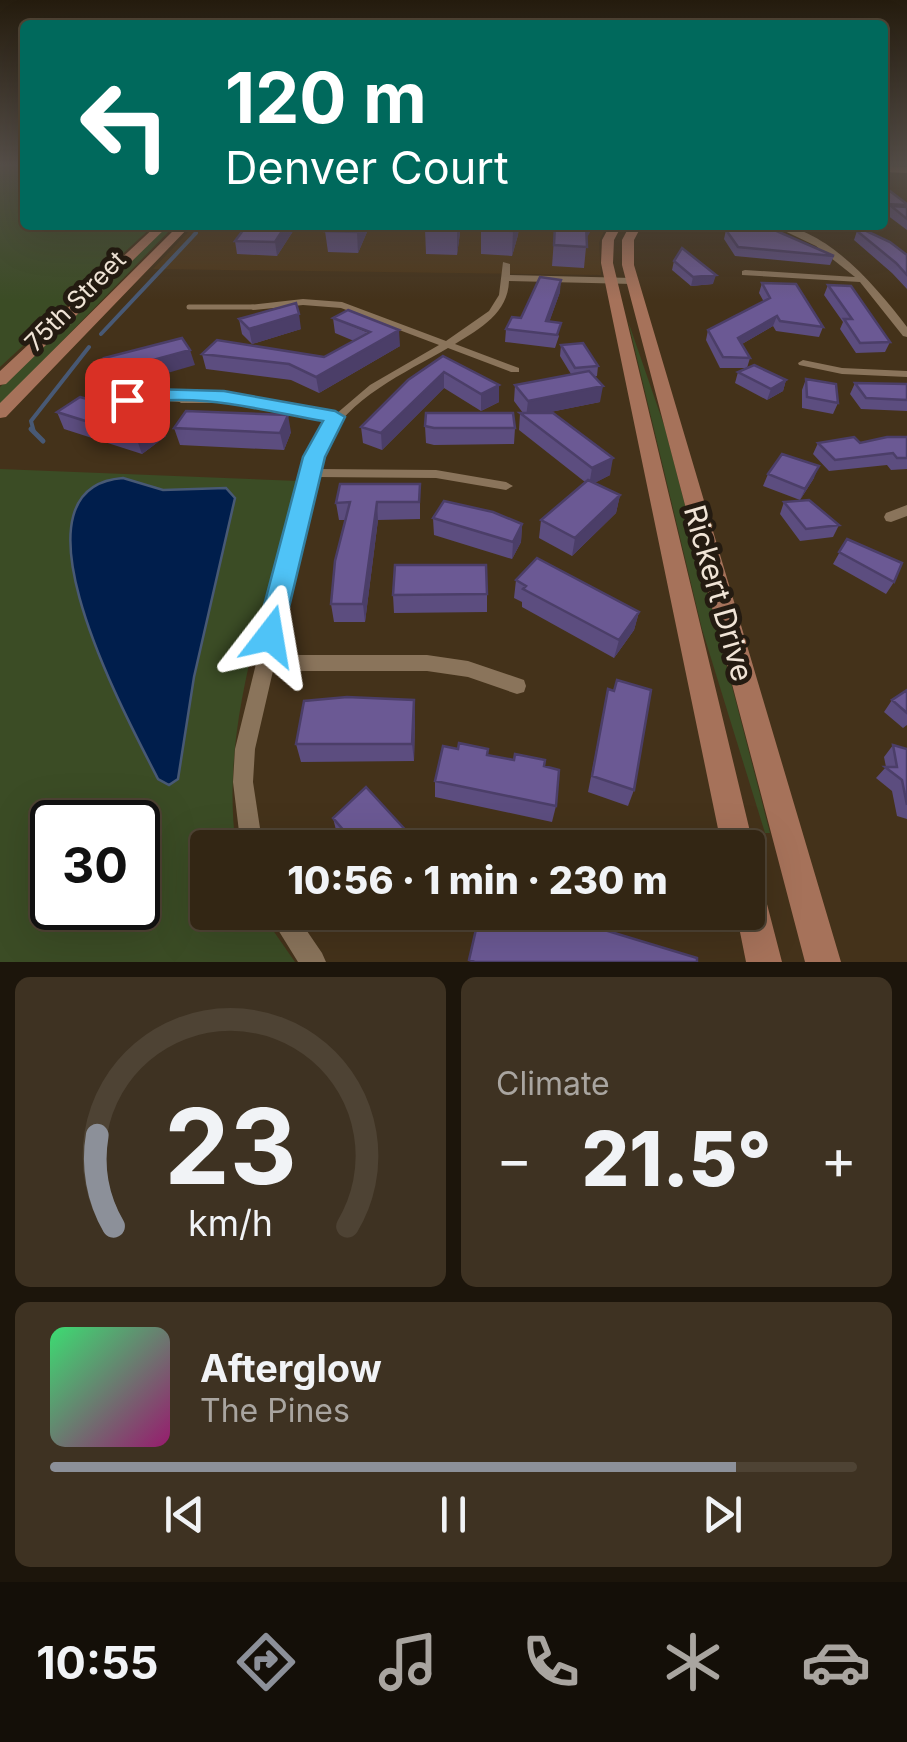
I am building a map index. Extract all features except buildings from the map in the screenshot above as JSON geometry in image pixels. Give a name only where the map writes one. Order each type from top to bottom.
[{"type":"street","name":"75th Street","points":[[0,380],[158,230]]},
{"type":"street","name":"75th Street","points":[[0,413],[181,230]]},
{"type":"street","name":"Rickert Drive","points":[[614,230],[606,251],[621,280],[823,962]]},
{"type":"street","name":"Rickert Drive","points":[[634,230],[621,280],[734,830]]},
{"type":"street","points":[[787,230],[831,250],[865,280],[907,334]]},
{"type":"street","points":[[250,830],[243,782],[245,748],[310,473],[318,447],[335,417],[494,313],[504,296],[506,271],[621,280]]},
{"type":"street","points":[[745,273],[865,280]]},
{"type":"street","points":[[253,307],[303,302],[342,305],[515,370]]},
{"type":"street","points":[[803,363],[842,371],[907,374]]},
{"type":"street","points":[[182,399],[241,399],[335,417]]},
{"type":"street","points":[[310,473],[436,474],[506,486]]},
{"type":"street","points":[[891,517],[907,510]]},
{"type":"street","points":[[264,664],[427,663],[468,670],[517,686]]},
{"type":"street","points":[[291,930],[313,962]]},
{"type":"street","points":[[757,930],[764,962]]},
{"type":"lane","points":[[189,307],[253,307]]},
{"type":"lane","points":[[114,408],[138,396],[182,399]]},
{"type":"shaded area","points":[[190,230],[605,230],[599,242],[601,275],[153,269]]},
{"type":"green space","points":[[0,210],[20,210],[20,230],[149,230],[0,367]]},
{"type":"green space","points":[[163,230],[170,230],[0,405],[0,387]]},
{"type":"green space","points":[[628,321],[665,428],[770,833],[765,833],[702,629]]},
{"type":"green space","points":[[0,469],[299,481],[240,709],[234,755],[235,830],[190,830],[190,930],[273,930],[295,962],[0,962]]},
{"type":"water","points":[[123,478],[163,490],[226,488],[235,498],[194,677],[178,779],[169,785],[158,779],[122,708],[83,609],[72,561],[72,520],[88,491]]},
{"type":"waterway","points":[[193,235],[198,230]]},
{"type":"waterway","points":[[101,334],[196,233]]},
{"type":"waterway","points":[[34,432],[31,421],[89,347]]},
{"type":"waterway","points":[[31,429],[34,432]]},
{"type":"waterway","points":[[34,432],[43,441]]},
{"type":"route","points":[[127,400],[150,395],[182,399],[224,397],[335,417],[314,457],[270,636]]}]
